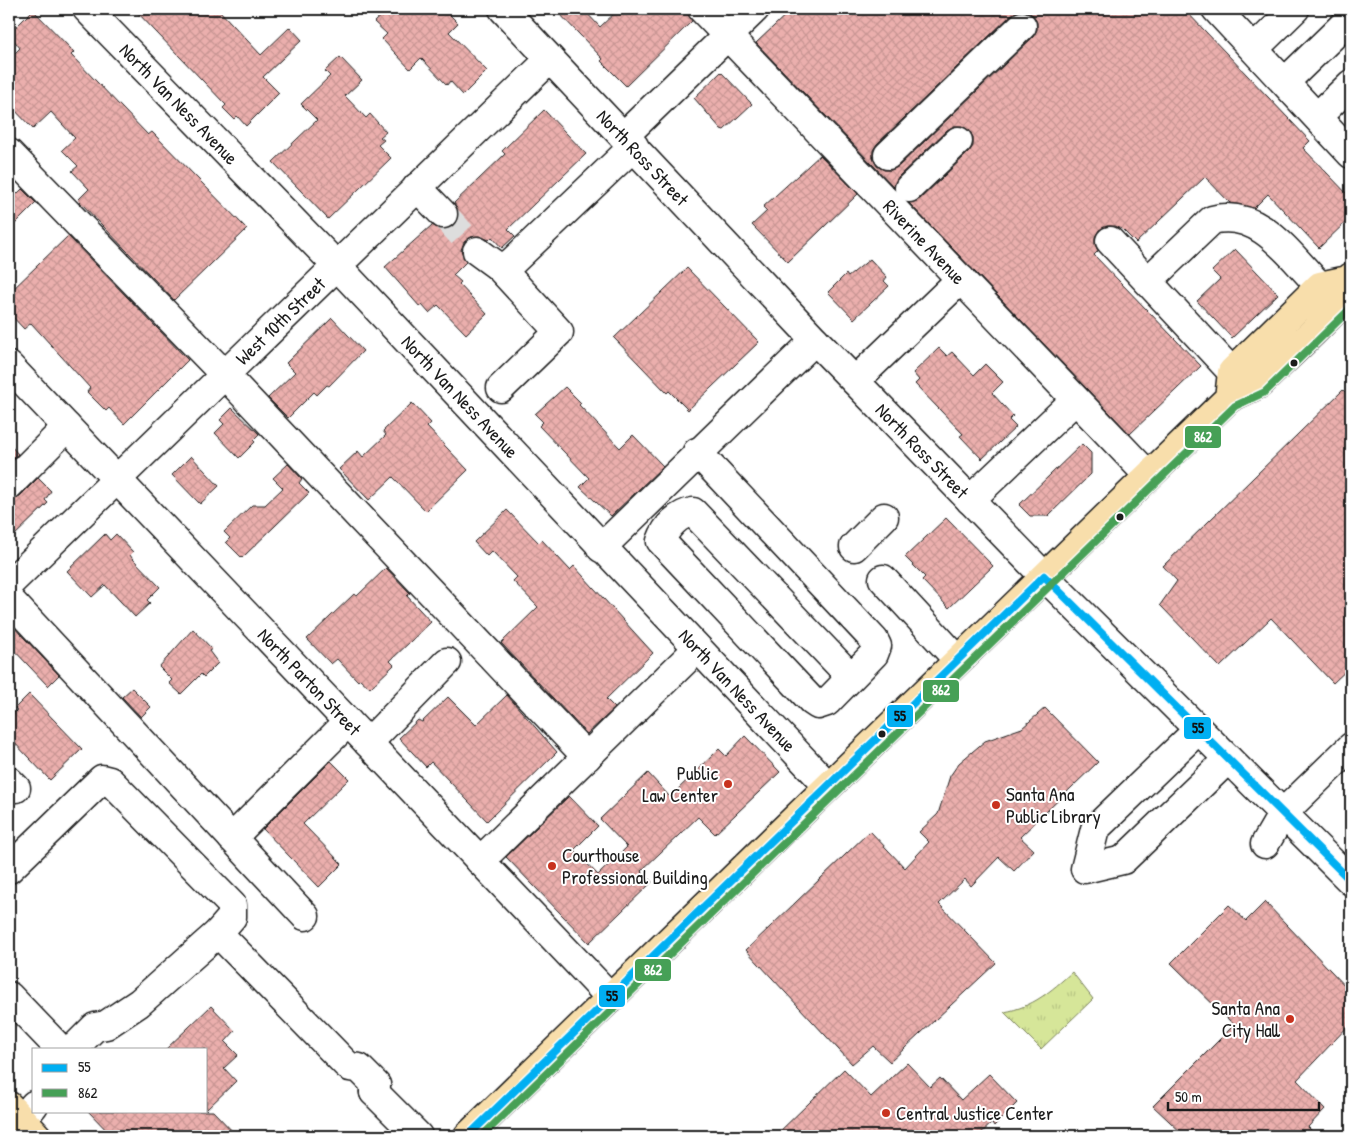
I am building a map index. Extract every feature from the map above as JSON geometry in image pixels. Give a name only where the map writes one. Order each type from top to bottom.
[{"type":"main road","points":[[468,1136],[1148,475],[1320,286],[1350,279]]},
{"type":"main road","points":[[1230,385],[1259,384],[1341,304],[1350,279]]},
{"type":"street","name":"North Van Ness Avenue","points":[[87,9],[336,266],[828,786]]},
{"type":"street","name":"North Ross Street","points":[[503,9],[815,340],[970,500],[1351,881]]},
{"type":"street","name":"Riverine Avenue","points":[[702,9],[1148,475]]},
{"type":"street","points":[[501,388],[559,332],[488,259],[510,264],[755,9]]},
{"type":"street","points":[[1254,49],[1296,9]]},
{"type":"street","points":[[1221,10],[1254,49],[1318,116],[1351,154]]},
{"type":"street","points":[[1285,82],[1351,18]]},
{"type":"street","points":[[888,155],[1022,26]]},
{"type":"street","name":"West 10th Street","points":[[9,584],[550,58]]},
{"type":"street","points":[[1318,116],[1351,84]]},
{"type":"street","points":[[915,194],[963,148]]},
{"type":"street","points":[[9,153],[225,375],[587,757]]},
{"type":"street","points":[[417,187],[443,214]]},
{"type":"street","points":[[1148,281],[1212,220],[1223,217],[1254,224],[1268,232],[1320,286]]},
{"type":"street","points":[[1110,241],[1148,281],[1230,385]]},
{"type":"street","points":[[855,381],[961,279]]},
{"type":"street","points":[[601,548],[815,340]]},
{"type":"street","name":"North Parton Street","points":[[9,366],[610,998]]},
{"type":"street","points":[[970,500],[1075,400]]},
{"type":"street","points":[[9,485],[67,427]]},
{"type":"street","points":[[698,452],[874,640],[877,646],[874,654],[827,702],[818,705],[812,701],[669,552],[661,541],[665,530],[684,513],[693,512],[701,518],[851,677]]},
{"type":"street","points":[[854,547],[884,517]]},
{"type":"street","points":[[883,579],[958,660]]},
{"type":"street","points":[[9,599],[305,916]]},
{"type":"street","points":[[480,861],[698,649]]},
{"type":"street","points":[[368,743],[447,662]]},
{"type":"street","points":[[232,838],[348,722]]},
{"type":"street","points":[[1198,730],[1095,829],[1085,869],[1123,860],[1228,759]]},
{"type":"street","points":[[1265,844],[1282,813],[1351,746]]},
{"type":"street","points":[[9,869],[102,779],[110,780],[232,905],[232,917],[218,933],[139,1002],[106,1025],[94,1027],[74,1048]]},
{"type":"street","points":[[218,933],[350,1067],[350,1076],[367,1093],[374,1092],[418,1136]]},
{"type":"street","points":[[9,996],[59,1048]]},
{"type":"street","points":[[91,1048],[104,1036],[106,1025]]},
{"type":"green space","points":[[1072,972],[1093,999],[1041,1049],[1004,1012],[1033,1002],[1049,992]]},
{"type":"building","points":[[134,9],[218,9],[261,55],[290,27],[302,40],[263,77],[279,93],[246,126],[237,116],[234,119],[223,108],[226,105]]},
{"type":"building","points":[[388,9],[444,9],[458,23],[449,32],[487,71],[463,95],[450,81],[447,85],[421,58],[410,69],[382,39],[387,34],[374,22]]},
{"type":"building","points":[[555,9],[583,9],[600,27],[619,9],[687,9],[692,21],[626,86]]},
{"type":"building","points":[[792,9],[1184,9],[1310,141],[1303,148],[1351,198],[1351,217],[1319,248],[1268,194],[1254,208],[1230,203],[1205,177],[1136,243],[1122,229],[1115,226],[1107,226],[1099,230],[1095,237],[1098,251],[1094,255],[1201,366],[1130,434],[909,203],[920,199],[969,152],[973,146],[973,138],[970,131],[962,126],[954,126],[947,130],[898,177],[894,187],[756,43]],"holes":[[[1018,11],[1026,11],[1034,16],[1037,23],[1037,30],[1033,37],[899,166],[891,170],[884,170],[877,166],[873,158],[873,150],[877,144],[1011,15]]]},
{"type":"building","points":[[33,10],[74,52],[71,55],[148,135],[152,132],[247,229],[174,300],[78,200],[89,189],[72,171],[78,166],[62,150],[75,138],[51,112],[33,129],[9,104],[9,59],[20,48],[9,34]]},
{"type":"building","points":[[340,57],[362,80],[345,96],[366,118],[370,114],[386,132],[380,137],[384,140],[378,145],[391,158],[328,219],[273,162],[317,120],[301,104],[330,76],[325,71]]},
{"type":"building","points":[[721,72],[752,104],[724,130],[721,129],[694,98]]},
{"type":"building","points":[[544,110],[586,154],[508,229],[515,236],[502,248],[492,237],[489,240],[479,236],[471,237],[464,242],[461,250],[466,262],[453,275],[487,314],[466,334],[438,305],[429,313],[422,305],[420,307],[385,267],[432,225],[439,229],[453,226],[458,218],[458,210],[454,203],[505,154],[502,151]]},
{"type":"building","points":[[820,155],[858,194],[788,262],[752,225],[767,211],[763,207]]},
{"type":"building","points":[[22,189],[36,203],[9,230],[9,202]]},
{"type":"building","points":[[68,236],[188,360],[124,424],[109,408],[106,411],[87,392],[90,388],[31,323],[24,329],[9,313],[9,293]]},
{"type":"building","points":[[1235,249],[1278,294],[1232,338],[1197,301],[1220,279],[1212,271]]},
{"type":"building","points":[[870,259],[887,277],[884,281],[889,286],[854,319],[828,292],[846,274],[848,277]]},
{"type":"building","points":[[687,268],[759,342],[688,410],[669,391],[667,393],[614,338]]},
{"type":"building","points":[[332,318],[363,351],[329,386],[327,385],[317,395],[314,392],[288,418],[268,398],[295,372],[286,363]]},
{"type":"building","points":[[939,348],[947,356],[952,352],[974,375],[985,364],[1003,382],[992,393],[1013,416],[1009,420],[1016,427],[982,459],[960,436],[963,434],[915,384],[919,380],[913,373]]},
{"type":"building","points":[[565,387],[581,403],[579,405],[620,448],[633,435],[663,466],[611,516],[580,487],[589,478],[539,426],[543,422],[535,414]]},
{"type":"building","points":[[1343,390],[1351,398],[1351,666],[1333,683],[1271,618],[1220,667],[1160,605],[1177,581],[1163,566]]},
{"type":"building","points":[[412,403],[431,423],[427,427],[468,470],[426,511],[393,477],[369,500],[339,469],[358,451],[363,457],[386,435],[383,431]]},
{"type":"building","points":[[232,408],[259,434],[253,440],[255,442],[239,458],[215,433],[224,424],[220,420]]},
{"type":"building","points":[[9,444],[18,454],[9,463]]},
{"type":"building","points":[[1082,444],[1091,453],[1091,474],[1048,516],[1030,516],[1019,505]]},
{"type":"building","points":[[191,456],[219,486],[200,504],[172,475]]},
{"type":"building","points":[[288,464],[302,479],[299,483],[309,493],[242,558],[226,542],[230,538],[224,532],[252,505],[265,505],[283,488],[273,478]]},
{"type":"building","points":[[38,478],[51,491],[45,500],[48,503],[9,541],[9,500],[20,496]]},
{"type":"building","points":[[507,510],[539,543],[542,540],[570,570],[574,566],[653,653],[606,699],[615,708],[587,734],[501,643],[538,607],[513,581],[517,577],[492,551],[487,556],[474,542]]},
{"type":"building","points":[[946,518],[993,566],[949,608],[922,580],[925,577],[905,557]]},
{"type":"building","points":[[105,534],[110,540],[116,534],[133,552],[130,555],[132,558],[160,587],[147,600],[150,603],[135,617],[105,585],[92,597],[67,571]]},
{"type":"building","points":[[386,568],[410,593],[407,596],[431,622],[390,661],[394,665],[370,688],[360,679],[358,681],[337,659],[331,664],[307,639],[354,594],[357,596]]},
{"type":"building","points":[[9,622],[59,675],[48,686],[9,645]]},
{"type":"building","points":[[193,629],[212,649],[209,651],[218,663],[204,677],[201,674],[181,694],[169,683],[172,680],[159,667]]},
{"type":"building","points":[[132,688],[151,707],[141,717],[122,697]]},
{"type":"building","points":[[29,694],[82,749],[50,780],[9,737],[9,718],[17,710],[15,708]]},
{"type":"building","points":[[507,695],[557,752],[487,821],[431,762],[426,767],[399,738],[418,720],[422,722],[448,697],[476,725]]},
{"type":"building","points":[[1045,708],[1098,762],[1020,837],[1034,850],[1014,871],[999,857],[971,886],[965,879],[939,904],[996,963],[890,1062],[873,1046],[852,1064],[746,950],[870,831],[905,868],[929,842],[919,832],[938,814],[950,776],[959,763],[985,741],[1022,728]]},
{"type":"building","points":[[745,736],[780,772],[715,834],[698,817],[641,871],[652,882],[589,943],[506,857],[569,796],[598,826],[574,850],[598,875],[627,847],[600,819],[648,773],[670,797],[719,749],[726,756]]},
{"type":"building","points":[[331,761],[349,779],[303,824],[342,864],[319,887],[263,829]]},
{"type":"building","name":"Santa Ana City Hall","points":[[1265,902],[1351,992],[1351,1023],[1297,1080],[1325,1109],[1308,1127],[1317,1136],[1185,1136],[1153,1106],[1234,1025],[1171,963],[1229,905],[1246,921]]},
{"type":"building","points":[[211,1006],[235,1031],[225,1042],[238,1055],[224,1068],[236,1081],[208,1108],[208,1048],[167,1048]]},
{"type":"building","name":"Central Justice Center","points":[[907,1063],[930,1087],[940,1078],[961,1100],[989,1074],[1017,1103],[994,1126],[992,1123],[978,1136],[775,1136],[844,1069],[871,1097]]},
{"type":"building","points":[[213,1111],[237,1136],[112,1136],[89,1112]]},
{"type":"tunnel","points":[[443,214],[477,251]]},
{"type":"transit line","name":"862","points":[[482,1136],[1235,406],[1265,392],[1348,311],[1351,305]]},
{"type":"transit line","name":"55","points":[[1044,576],[1351,881]]},
{"type":"transit line","name":"55","points":[[468,1136],[1044,576]]},
{"type":"place","name":"Public Law Center","points":[[728,784]]},
{"type":"place","name":"Santa Ana Public Library","points":[[996,805]]},
{"type":"place","name":"Courthouse Professional Building","points":[[552,866]]},
{"type":"place","name":"Santa Ana City Hall","points":[[1290,1019]]},
{"type":"place","name":"Central Justice Center","points":[[886,1113]]}]
